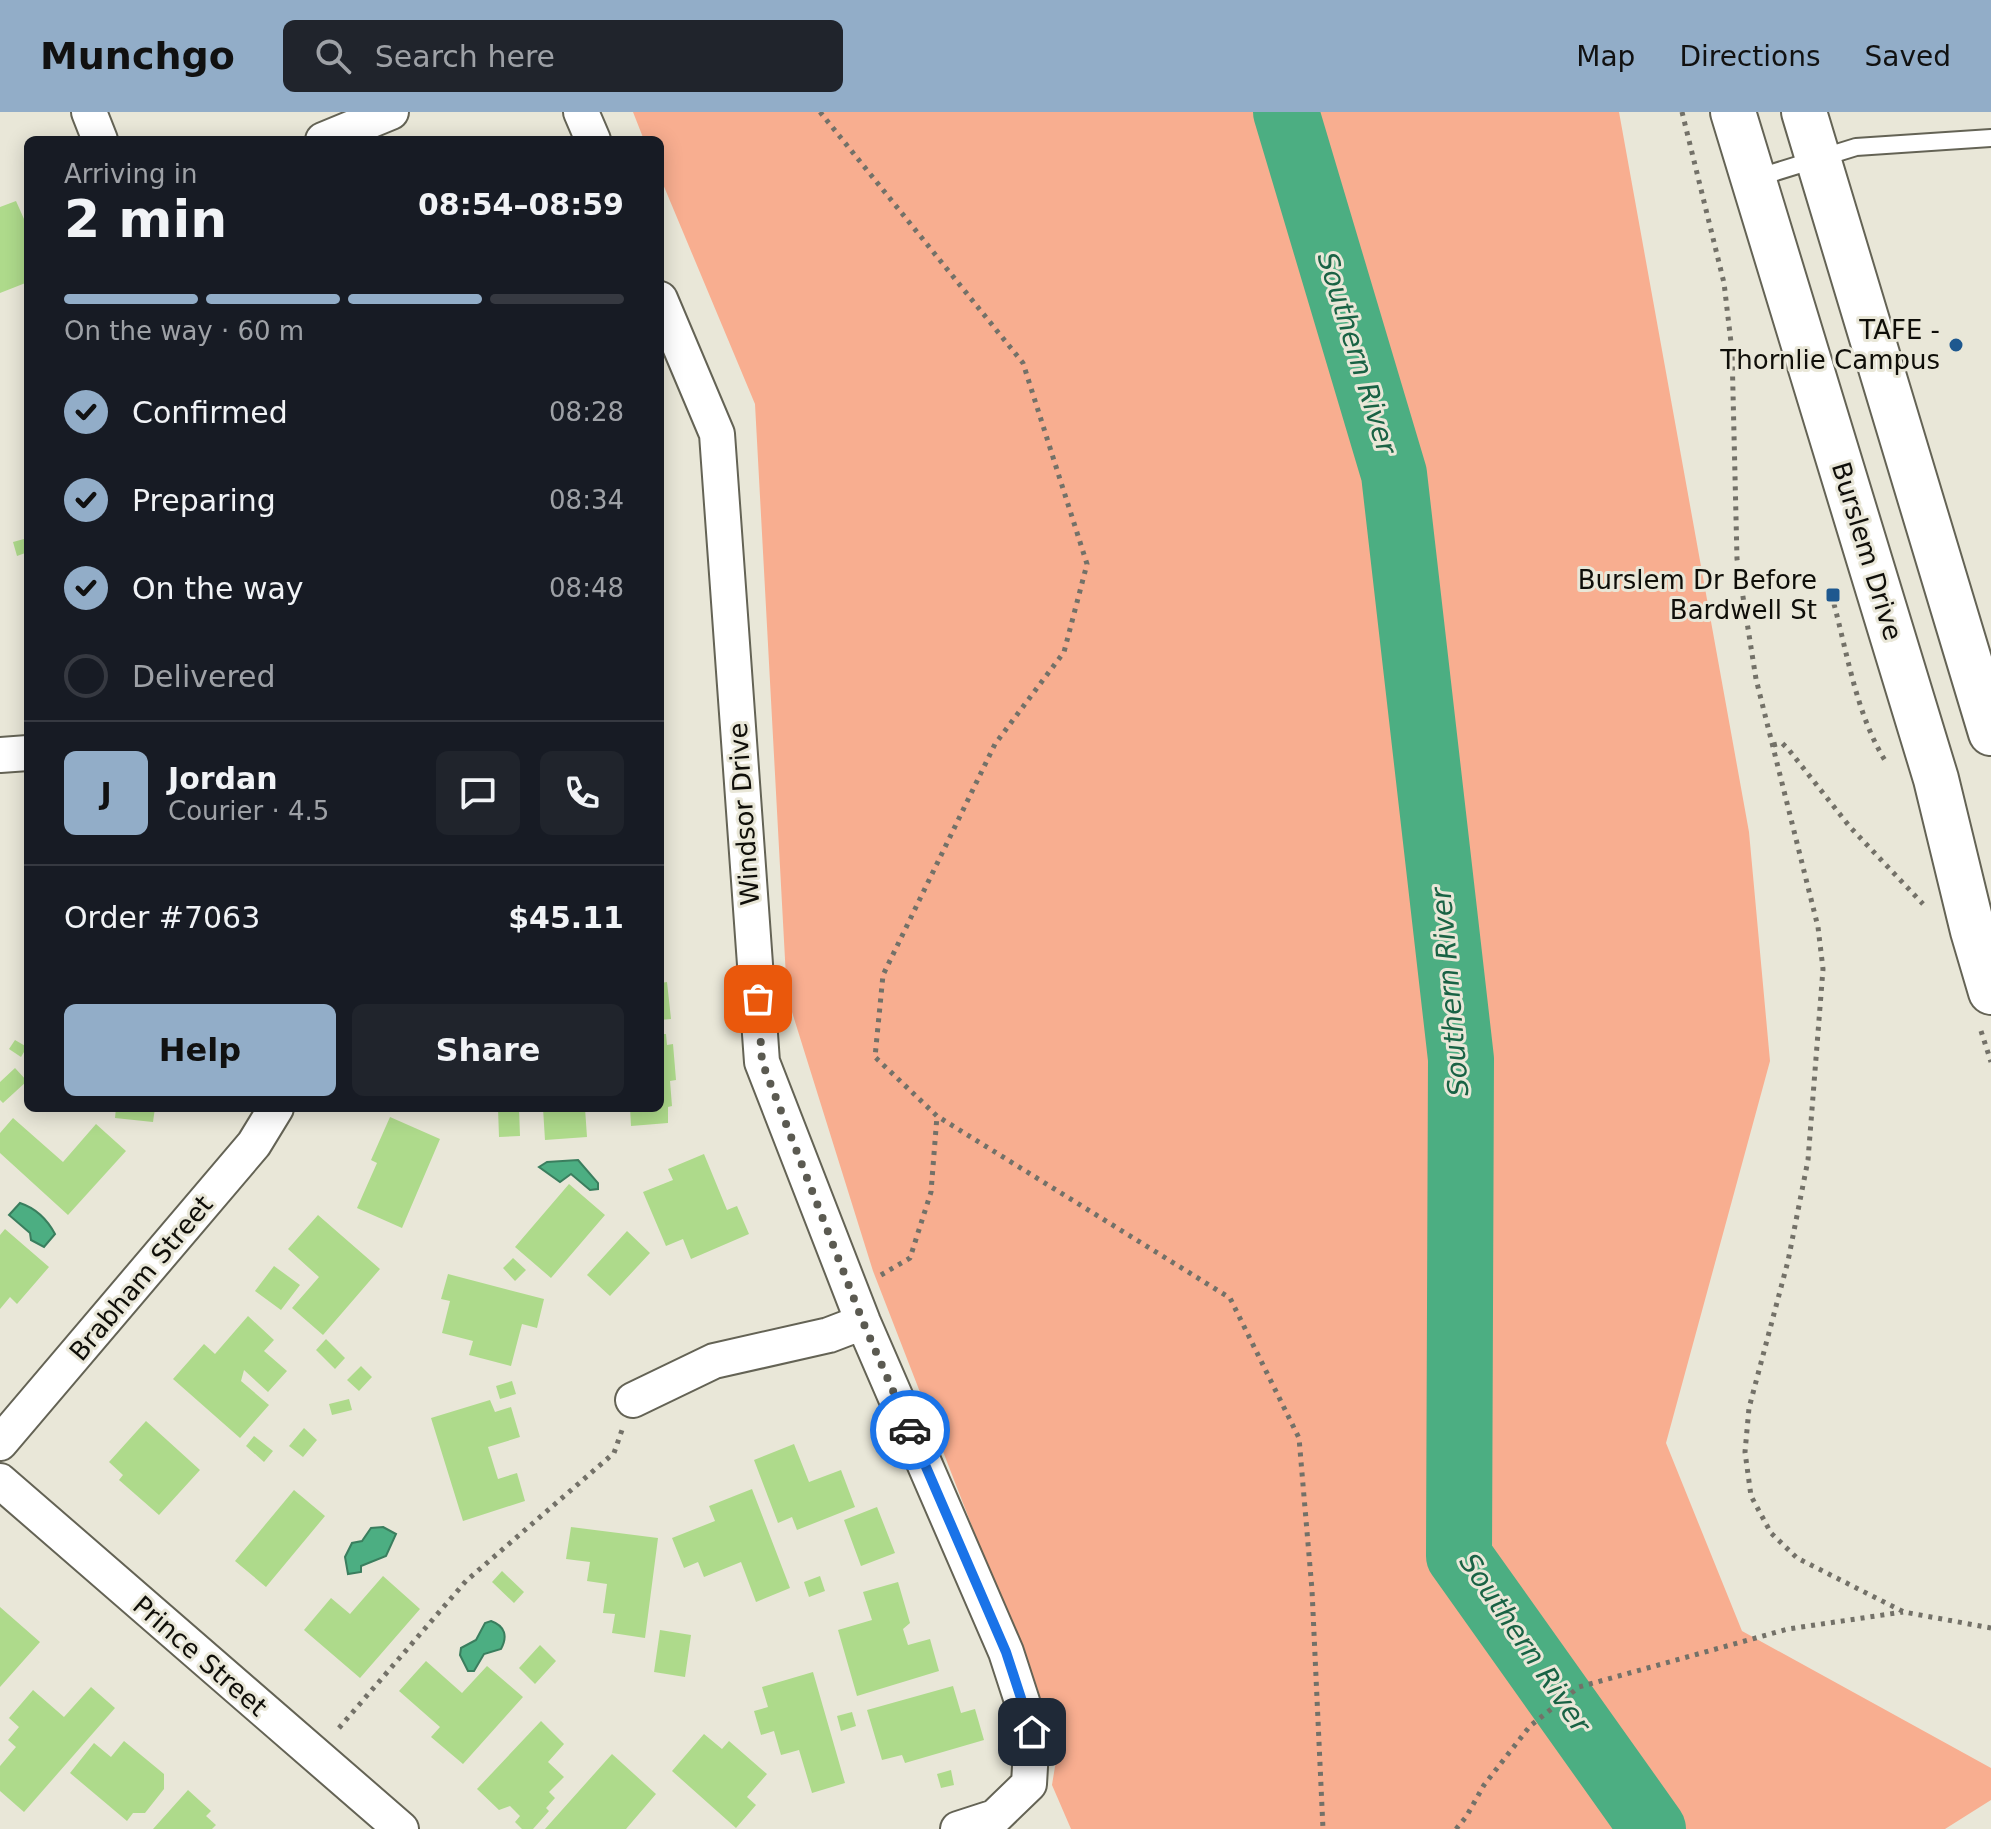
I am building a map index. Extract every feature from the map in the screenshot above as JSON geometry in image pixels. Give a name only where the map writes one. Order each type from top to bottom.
[{"type":"main road","name":"Burslem Drive","points":[[1733,112],[1982,929],[1991,992]]},
{"type":"main road","points":[[1804,112],[1991,733]]},
{"type":"street","points":[[89,112],[98,136]]},
{"type":"street","points":[[333,136],[391,112]]},
{"type":"street","points":[[581,112],[591,136]]},
{"type":"street","name":"Windsor Drive","points":[[664,308],[717,434],[762,1062],[857,1308],[1006,1652],[1032,1732],[1029,1784],[995,1817],[958,1829]]},
{"type":"street","points":[[0,755],[24,753]]},
{"type":"street","name":"Brabham Street","points":[[0,1443],[254,1144],[274,1112]]},
{"type":"street","points":[[633,1400],[714,1361],[829,1335],[857,1308]]},
{"type":"street","name":"Prince Street","points":[[0,1481],[401,1829]]},
{"type":"lane","points":[[1754,179],[1856,147],[1991,138]]},
{"type":"path","points":[[820,112],[1023,363],[1087,564],[1064,652],[995,744],[883,975],[875,1057],[937,1116],[1230,1298],[1299,1438],[1312,1590],[1323,1829]]},
{"type":"path","points":[[1682,112],[1724,283],[1733,366],[1737,559],[1756,679],[1818,927],[1823,969],[1808,1160],[1788,1261],[1749,1408],[1745,1452],[1751,1496],[1771,1533],[1797,1558],[1904,1612],[1991,1628]]},
{"type":"path","points":[[1773,745],[1782,743],[1789,750],[1850,827],[1933,912]]},
{"type":"path","points":[[857,1308],[910,1258],[931,1192],[937,1116]]},
{"type":"path","points":[[314,1756],[466,1581],[614,1453],[633,1400]]},
{"type":"path","points":[[1456,1829],[1484,1785],[1530,1726],[1579,1687],[1788,1629],[1904,1612]]},
{"type":"shaded area","points":[[633,112],[1619,112],[1749,832],[1770,1061],[1666,1443],[1742,1631],[1991,1768],[1991,1800],[1945,1829],[1071,1829],[1052,1785],[1058,1748],[873,1271],[787,996],[755,404],[664,187],[664,136],[642,136]]},
{"type":"shaded area","points":[[578,1160],[598,1183],[598,1189],[590,1190],[571,1174],[560,1182],[539,1167],[547,1162]]},
{"type":"shaded area","points":[[20,1203],[40,1215],[55,1234],[44,1247],[31,1240],[30,1233],[9,1215]]},
{"type":"shaded area","points":[[383,1527],[396,1534],[386,1556],[361,1566],[361,1572],[348,1574],[345,1557],[352,1543],[362,1541],[371,1528]]},
{"type":"shaded area","points":[[491,1621],[504,1632],[501,1649],[484,1654],[474,1671],[468,1671],[460,1655],[461,1648],[476,1640],[485,1623]]},
{"type":"building","points":[[16,201],[24,219],[24,284],[0,293],[0,207]]},
{"type":"building","points":[[24,539],[24,553],[17,556],[13,542]]},
{"type":"building","points":[[664,982],[667,982],[671,1019],[664,1020]]},
{"type":"building","points":[[666,1034],[667,1045],[673,1044],[676,1080],[670,1081],[672,1106],[668,1107],[668,1123],[631,1126],[630,1112],[664,1112]]},
{"type":"building","points":[[15,1040],[24,1045],[21,1057],[9,1049]]},
{"type":"building","points":[[15,1068],[24,1078],[24,1084],[3,1103],[0,1100],[0,1082]]},
{"type":"building","points":[[116,1112],[154,1112],[153,1122],[115,1118]]},
{"type":"building","points":[[498,1112],[519,1112],[520,1136],[499,1137]]},
{"type":"building","points":[[543,1112],[585,1112],[587,1137],[545,1140]]},
{"type":"building","points":[[390,1117],[440,1139],[402,1228],[357,1208],[377,1163],[371,1160]]},
{"type":"building","points":[[13,1118],[63,1162],[96,1124],[126,1151],[68,1215],[0,1153],[0,1133]]},
{"type":"building","points":[[704,1154],[727,1210],[737,1206],[749,1234],[691,1259],[683,1239],[666,1246],[643,1192],[673,1180],[668,1169]]},
{"type":"building","points":[[569,1184],[605,1215],[551,1278],[515,1247]]},
{"type":"building","points":[[318,1215],[380,1269],[323,1335],[292,1308],[319,1277],[288,1249]]},
{"type":"building","points":[[5,1229],[49,1267],[17,1304],[10,1297],[0,1309],[0,1235]]},
{"type":"building","points":[[627,1231],[650,1253],[610,1296],[587,1275]]},
{"type":"building","points":[[513,1258],[526,1270],[515,1281],[503,1268]]},
{"type":"building","points":[[274,1266],[300,1285],[281,1310],[255,1291]]},
{"type":"building","points":[[448,1274],[544,1299],[537,1328],[522,1324],[511,1366],[469,1355],[473,1341],[442,1333],[450,1301],[441,1299]]},
{"type":"building","points":[[248,1316],[274,1340],[264,1351],[287,1371],[268,1392],[244,1370],[241,1381],[269,1405],[240,1438],[173,1379],[204,1344],[215,1354]]},
{"type":"building","points":[[326,1339],[345,1358],[335,1369],[316,1350]]},
{"type":"building","points":[[361,1366],[372,1377],[359,1391],[347,1380]]},
{"type":"building","points":[[512,1381],[516,1394],[500,1399],[496,1386]]},
{"type":"building","points":[[349,1399],[352,1410],[332,1415],[329,1404]]},
{"type":"building","points":[[490,1400],[495,1412],[511,1407],[520,1437],[488,1447],[498,1479],[517,1473],[525,1501],[463,1521],[431,1418]]},
{"type":"building","points":[[146,1421],[200,1470],[159,1515],[119,1480],[123,1475],[109,1462]]},
{"type":"building","points":[[304,1428],[317,1440],[303,1457],[289,1446]]},
{"type":"building","points":[[254,1436],[273,1451],[264,1462],[246,1446]]},
{"type":"building","points":[[794,1444],[809,1482],[841,1470],[855,1507],[797,1530],[792,1517],[778,1523],[754,1460]]},
{"type":"building","points":[[752,1489],[790,1588],[756,1602],[741,1562],[704,1577],[698,1562],[684,1568],[672,1538],[715,1521],[709,1506]]},
{"type":"building","points":[[294,1490],[325,1516],[266,1587],[235,1561]]},
{"type":"building","points":[[877,1507],[895,1553],[861,1566],[844,1520]]},
{"type":"building","points":[[571,1527],[658,1538],[645,1638],[612,1633],[615,1614],[603,1613],[607,1584],[587,1581],[590,1562],[566,1559]]},
{"type":"building","points":[[502,1571],[524,1592],[514,1603],[492,1582]]},
{"type":"building","points":[[383,1576],[420,1609],[360,1678],[304,1630],[331,1598],[350,1614]]},
{"type":"building","points":[[820,1576],[825,1591],[809,1597],[804,1582]]},
{"type":"building","points":[[898,1582],[910,1623],[903,1629],[908,1645],[930,1639],[939,1671],[857,1696],[838,1630],[872,1620],[863,1592]]},
{"type":"building","points":[[0,1607],[40,1642],[0,1687]]},
{"type":"building","points":[[660,1630],[691,1635],[685,1677],[654,1672]]},
{"type":"building","points":[[540,1645],[556,1661],[535,1684],[519,1668]]},
{"type":"building","points":[[426,1661],[462,1693],[487,1666],[523,1697],[463,1764],[431,1737],[440,1727],[399,1691]]},
{"type":"building","points":[[813,1672],[845,1783],[812,1793],[799,1750],[781,1755],[774,1731],[761,1735],[754,1711],[768,1707],[762,1687]]},
{"type":"building","points":[[953,1686],[961,1713],[975,1709],[984,1740],[905,1763],[902,1755],[882,1760],[867,1710]]},
{"type":"building","points":[[91,1687],[115,1708],[24,1812],[0,1791],[0,1766],[16,1747],[8,1740],[19,1727],[9,1718],[33,1690],[64,1717]]},
{"type":"building","points":[[852,1712],[856,1726],[841,1731],[837,1716]]},
{"type":"building","points":[[541,1721],[564,1744],[548,1762],[564,1777],[549,1792],[555,1798],[546,1808],[549,1811],[533,1829],[522,1829],[515,1822],[520,1816],[510,1806],[499,1810],[477,1789]]},
{"type":"building","points":[[704,1734],[722,1749],[729,1741],[767,1774],[747,1797],[756,1805],[736,1828],[672,1771]]},
{"type":"building","points":[[124,1741],[164,1774],[164,1789],[145,1813],[133,1813],[127,1821],[70,1773],[94,1743],[111,1757]]},
{"type":"building","points":[[612,1754],[656,1794],[626,1829],[545,1829]]},
{"type":"building","points":[[951,1770],[954,1785],[941,1788],[937,1774]]},
{"type":"building","points":[[188,1790],[211,1811],[206,1816],[216,1825],[212,1829],[153,1829]]},
{"type":"waterway","name":"Southern River","points":[[1286,112],[1394,474],[1461,1059],[1459,1556],[1653,1829]]},
{"type":"way so far","points":[[758,999],[762,1062],[863,1322],[910,1430]]},
{"type":"place","name":"TAFE - Thornlie Campus","points":[[1956,345]]},
{"type":"place","name":"Burslem Dr Before Bardwell St","points":[[1833,595]]},
{"type":"route","points":[[910,1430],[1006,1652],[1032,1732]]}]
